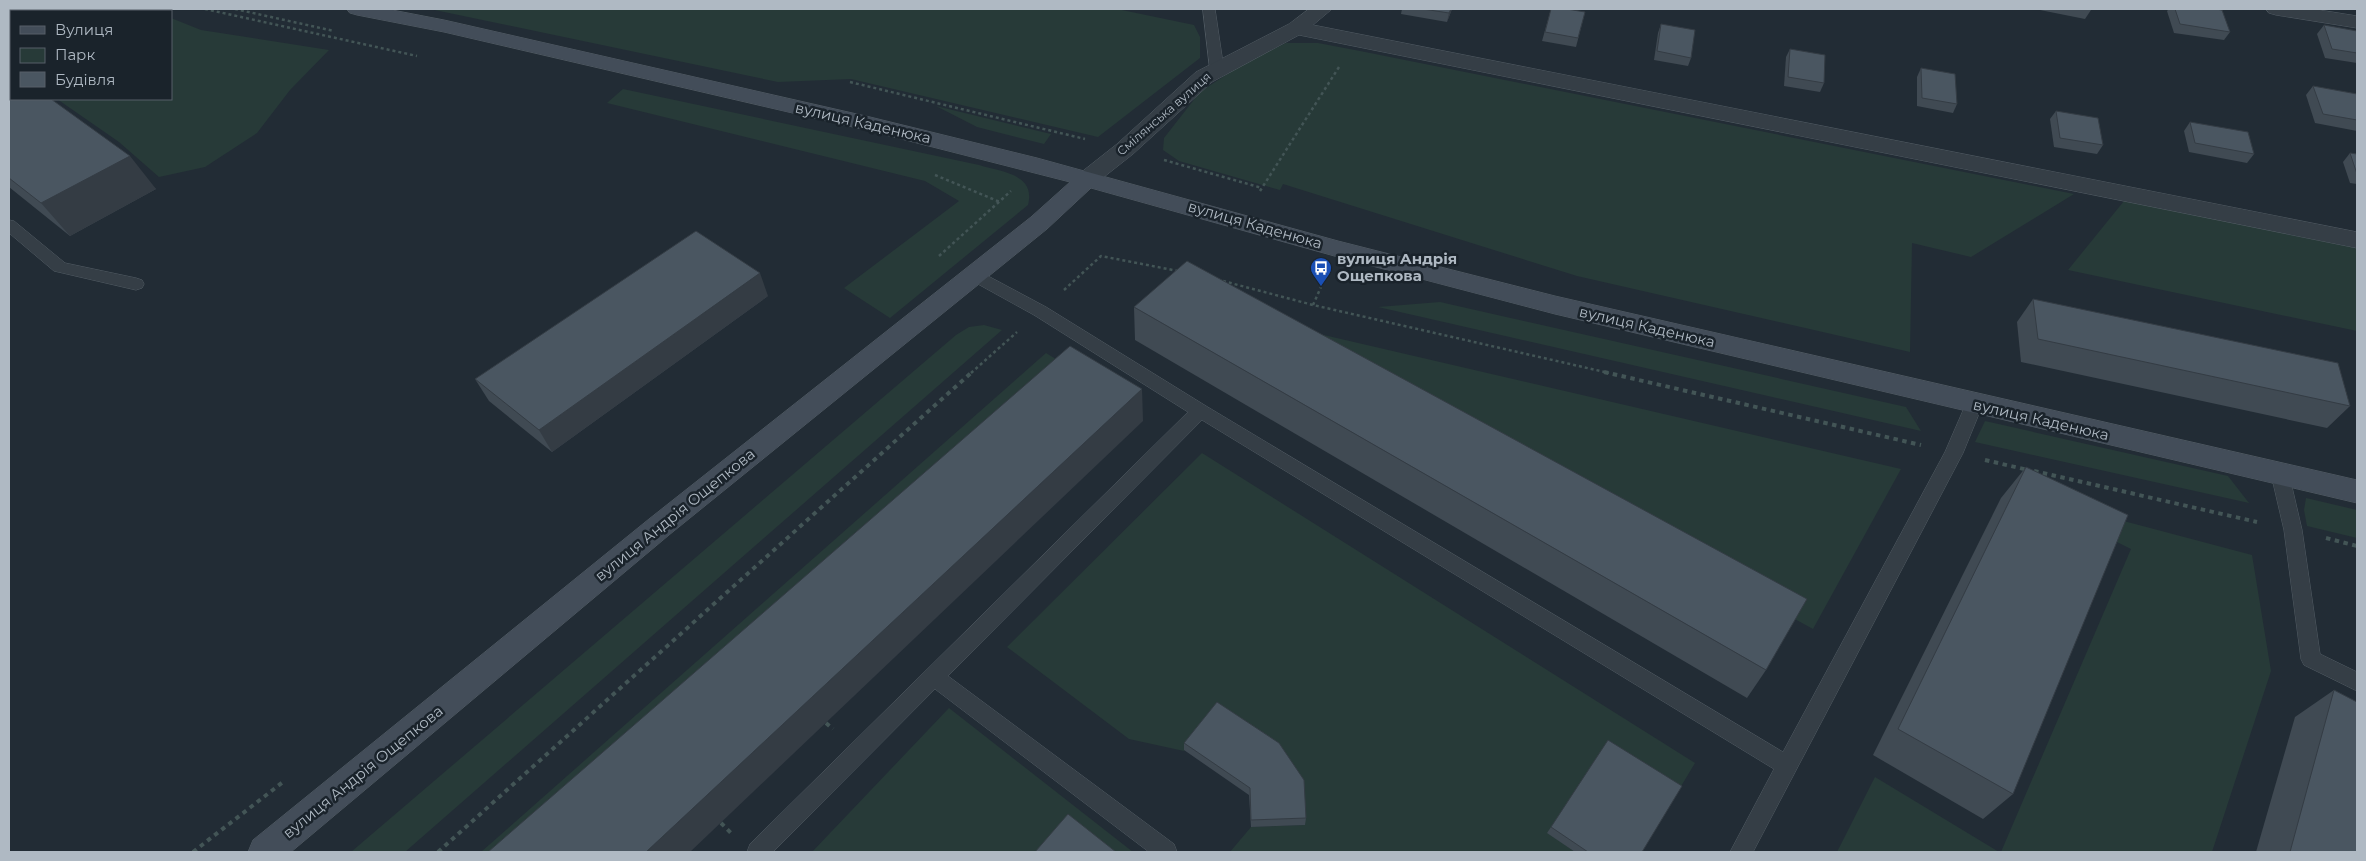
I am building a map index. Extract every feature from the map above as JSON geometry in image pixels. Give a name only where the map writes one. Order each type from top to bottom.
[{"type":"street","name":"вулиця Каденюка","points":[[357,9],[444,26],[870,124],[1087,179],[1555,305],[2357,492]]},
{"type":"street","name":"Смілянська вулиця","points":[[1087,179],[1125,149],[1204,77],[1296,28],[1322,9]]},
{"type":"street","points":[[2276,9],[2357,22]]},
{"type":"street","points":[[1296,28],[2357,240]]},
{"type":"street","name":"вулиця Андрія Ощепкова","points":[[265,852],[659,527],[1038,223],[1087,179]]},
{"type":"lane","points":[[1209,9],[1217,70]]},
{"type":"lane","points":[[9,226],[60,267],[136,284]]},
{"type":"lane","points":[[973,274],[1040,312],[1200,411],[1787,766]]},
{"type":"lane","points":[[1741,852],[1954,453],[1974,404]]},
{"type":"lane","points":[[758,852],[1200,411]]},
{"type":"lane","points":[[2280,474],[2292,530],[2311,658],[2357,682]]},
{"type":"lane","points":[[934,676],[1166,852]]},
{"type":"path","points":[[205,9],[416,56]]},
{"type":"path","points":[[850,82],[1125,149],[1261,189],[1357,40]]},
{"type":"path","points":[[438,852],[1102,256],[1188,272]]},
{"type":"path","points":[[1217,280],[1313,305],[2357,546]]},
{"type":"path","points":[[1313,305],[1321,287]]},
{"type":"green space","points":[[9,9],[151,10],[10,10],[9,60]]},
{"type":"green space","points":[[430,9],[1117,9],[1194,25],[1200,37],[1200,58],[1098,137],[851,79],[778,82]]},
{"type":"green space","points":[[172,18],[201,30],[329,50],[290,90],[257,133],[205,167],[159,177],[119,142],[58,100],[172,100]]},
{"type":"green space","points":[[1286,43],[1318,43],[1360,51],[2074,194],[1971,257],[1912,243],[1910,352],[1577,276],[1283,184],[1280,190],[1179,161],[1163,150],[1164,138],[1200,92],[1244,63]]},
{"type":"green space","points":[[623,89],[997,170],[1015,176],[1022,181],[1027,187],[1029,195],[1028,205],[890,318],[844,288],[959,201],[925,181],[607,103]]},
{"type":"green space","points":[[936,106],[1051,134],[1044,144],[977,127]]},
{"type":"green space","points":[[2124,201],[2357,248],[2357,331],[2068,270]]},
{"type":"green space","points":[[1440,302],[1906,407],[1921,431],[1378,307]]},
{"type":"green space","points":[[1242,316],[1901,469],[1813,629]]},
{"type":"green space","points":[[984,325],[1002,330],[405,852],[351,852],[956,335],[969,327]]},
{"type":"green space","points":[[1046,353],[1072,369],[527,852],[481,852]]},
{"type":"green space","points":[[1985,421],[2228,476],[2249,503],[1975,442]]},
{"type":"green space","points":[[1202,453],[1695,763],[1677,793],[1548,833],[1575,852],[1230,852],[1251,827],[1305,825],[1217,710],[1184,751],[1129,739],[1007,647]]},
{"type":"green space","points":[[2306,498],[2357,510],[2357,538],[2307,526],[2304,510]]},
{"type":"green space","points":[[2067,506],[2252,555],[2271,671],[2212,852],[2001,852],[2131,549],[2063,515]]},
{"type":"green space","points":[[949,708],[1133,852],[812,852]]},
{"type":"green space","points":[[1875,777],[1999,852],[1837,852]]},
{"type":"building","points":[[1423,9],[1451,9],[1449,13]]},
{"type":"building","points":[[1551,9],[1585,12],[1578,38],[1545,32]]},
{"type":"building","points":[[2175,9],[2222,10],[2230,32],[2180,24]]},
{"type":"building","points":[[1661,24],[1695,30],[1691,58],[1657,51]]},
{"type":"building","points":[[2324,25],[2357,31],[2357,53],[2332,49]]},
{"type":"building","points":[[1790,49],[1825,55],[1824,83],[1788,77]]},
{"type":"building","points":[[1921,68],[1955,74],[1957,104],[1922,98]]},
{"type":"building","points":[[9,69],[10,100],[52,100],[130,156],[41,203],[9,178]]},
{"type":"building","points":[[2313,86],[2357,94],[2357,120],[2323,114]]},
{"type":"building","points":[[2056,111],[2098,118],[2103,145],[2060,138]]},
{"type":"building","points":[[2190,122],[2248,132],[2254,154],[2195,143]]},
{"type":"building","points":[[2350,153],[2357,154],[2357,174]]},
{"type":"building","points":[[696,231],[760,273],[539,430],[475,379]]},
{"type":"building","points":[[1187,261],[1807,599],[1766,670],[1134,307]]},
{"type":"building","points":[[2033,299],[2338,363],[2350,406],[2038,339]]},
{"type":"building","points":[[1070,346],[1142,389],[646,852],[488,852]]},
{"type":"building","points":[[2026,467],[2128,515],[2013,794],[1898,729]]},
{"type":"building","points":[[2334,690],[2357,702],[2357,852],[2290,852]]},
{"type":"building","points":[[1217,702],[1279,743],[1304,780],[1306,818],[1251,820],[1250,788],[1184,743]]},
{"type":"building","points":[[1608,740],[1682,786],[1642,852],[1588,852],[1551,827]]},
{"type":"building","points":[[1068,814],[1116,852],[1035,852]]},
{"type":"place","name":"вулиця Андрія Ощепкова","points":[[1321,287]]}]
